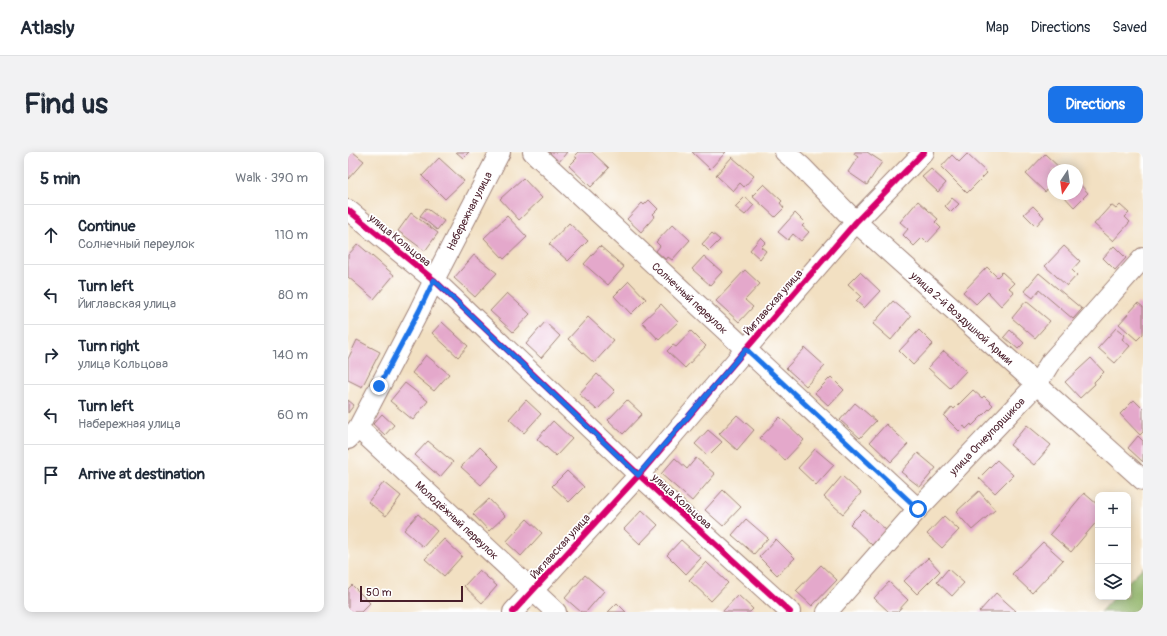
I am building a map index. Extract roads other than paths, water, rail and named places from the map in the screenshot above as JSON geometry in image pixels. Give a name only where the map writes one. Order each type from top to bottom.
[{"type":"street","name":"Набережная улица","points":[[353,433],[419,311],[500,152]]},
{"type":"street","name":"Солнечный переулок","points":[[533,152],[918,509]]},
{"type":"street","name":"улица 2-й Воздушной Армии","points":[[785,152],[805,159],[856,222],[1143,480]]},
{"type":"street","name":"Йиглавская улица","points":[[513,612],[638,475],[856,222],[924,152]]},
{"type":"street","name":"улица Кольцова","points":[[348,210],[434,280],[638,475],[790,612]]},
{"type":"street","name":"улица Огнеупорщиков","points":[[827,612],[918,509],[1037,384],[1050,363],[1143,258]]},
{"type":"street","name":"Молодёжный переулок","points":[[353,433],[556,612]]}]
